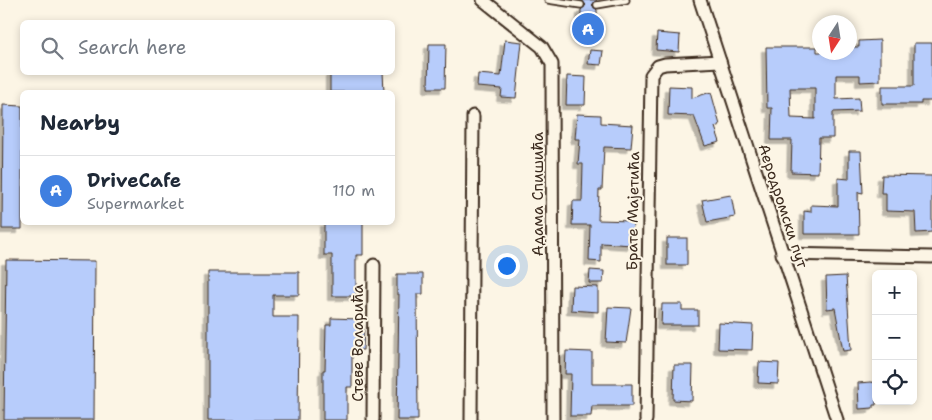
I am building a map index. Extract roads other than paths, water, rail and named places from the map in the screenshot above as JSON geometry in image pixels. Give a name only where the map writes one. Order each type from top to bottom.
[{"type":"street","name":"Адама Спишића","points":[[483,0],[542,47],[552,64],[553,420]]},
{"type":"street","name":"Аеродромски пут","points":[[700,0],[782,254],[829,389],[837,420]]},
{"type":"street","name":"Брате Мајетића","points":[[646,420],[651,76],[658,66],[665,64],[720,61]]},
{"type":"street","points":[[471,420],[473,116]]},
{"type":"street","points":[[782,254],[932,257]]},
{"type":"street","name":"Стеве Воларића","points":[[373,420],[374,266]]},
{"type":"lane","points":[[548,0],[581,5]]},
{"type":"lane","points":[[597,5],[626,0]]},
{"type":"place","name":"DriveCafe","points":[[588,29]]}]
